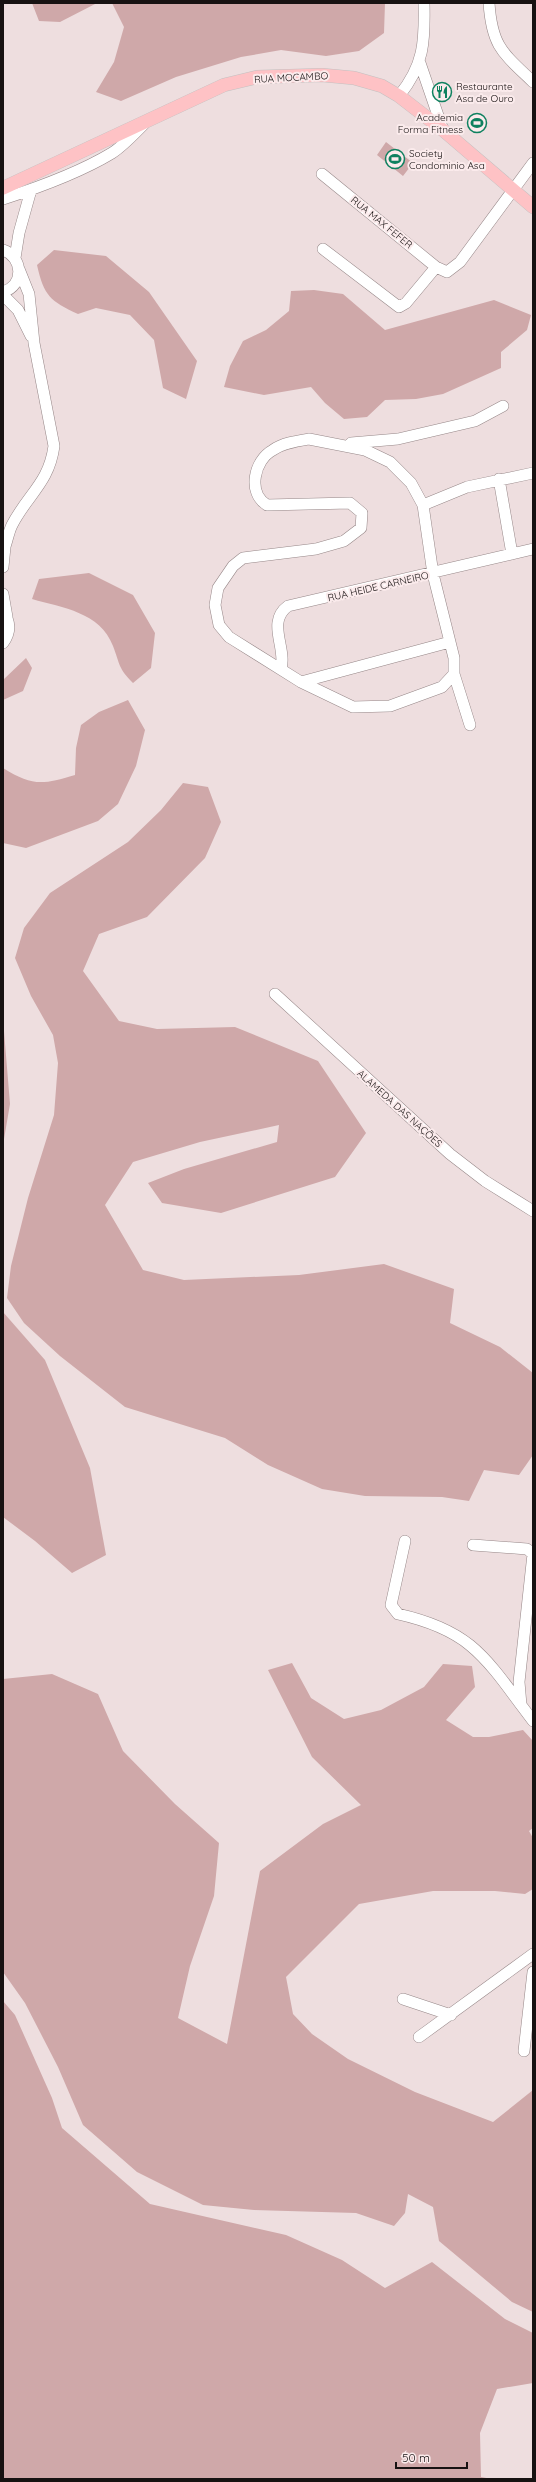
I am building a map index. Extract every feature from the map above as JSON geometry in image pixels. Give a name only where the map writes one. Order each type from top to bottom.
[{"type":"main road","name":"RUA MOCAMBO","points":[[3,188],[200,94],[224,85],[257,77],[339,76],[368,80],[399,96],[443,130],[533,207]]},
{"type":"street","points":[[399,96],[415,74],[420,63],[424,34],[424,3]]},
{"type":"street","points":[[489,3],[489,20],[497,43],[505,54],[533,82]]},
{"type":"street","points":[[420,63],[443,130]]},
{"type":"street","points":[[3,199],[31,190],[113,152],[150,119]]},
{"type":"street","points":[[323,249],[399,307],[406,303],[439,269],[451,271],[460,262],[531,169]]},
{"type":"street","name":"RUA MAX FEFER","points":[[322,174],[439,269]]},
{"type":"street","points":[[3,567],[4,549],[11,526],[46,477],[52,462],[53,437],[34,343],[29,294],[15,258],[19,233],[31,190]]},
{"type":"street","points":[[3,250],[15,258]]},
{"type":"street","points":[[3,292],[16,282],[19,269]]},
{"type":"street","points":[[3,295],[24,320],[34,343]]},
{"type":"street","points":[[342,444],[398,439],[475,421],[503,406]]},
{"type":"street","points":[[454,674],[442,687],[390,706],[366,708],[353,707],[337,701],[301,682],[224,633],[216,618],[215,605],[218,588],[233,566],[243,558],[316,549],[344,541],[361,528],[363,518],[358,508],[350,503],[267,505],[259,498],[254,485],[257,470],[271,450],[290,443],[309,439],[342,444],[365,450],[390,462],[411,483],[423,505],[434,574],[454,658],[454,674],[470,725]]},
{"type":"street","points":[[423,505],[467,487],[533,473]]},
{"type":"street","points":[[499,479],[512,554]]},
{"type":"street","name":"RUA HEIDE CARNEIRO","points":[[281,669],[282,655],[277,622],[281,613],[288,606],[434,574],[533,549]]},
{"type":"street","points":[[3,594],[9,632],[3,643]]},
{"type":"street","points":[[301,682],[450,642]]},
{"type":"street","name":"ALAMEDA DAS NAÇÕES","points":[[275,994],[450,1154],[485,1181],[533,1211]]},
{"type":"street","points":[[405,1541],[391,1605],[393,1610],[398,1614],[439,1626],[466,1640],[487,1660],[533,1721]]},
{"type":"street","points":[[473,1545],[527,1549],[533,1554],[519,1682],[522,1705]]},
{"type":"street","points":[[419,2037],[533,1954]]},
{"type":"street","points":[[524,2051],[533,1972]]},
{"type":"street","points":[[403,1999],[451,2015]]},
{"type":"shaded area","points":[[32,3],[97,3],[60,22],[39,21]]},
{"type":"shaded area","points":[[112,3],[385,3],[384,33],[359,51],[326,56],[281,50],[241,57],[176,77],[121,101],[96,92],[114,62],[124,27]]},
{"type":"shaded area","name":"Society Condominio Asa","points":[[386,142],[413,163],[403,176],[377,155]]},
{"type":"shaded area","points":[[54,250],[106,256],[149,292],[197,361],[186,399],[163,388],[154,340],[130,315],[96,308],[78,314],[61,305],[50,296],[42,284],[37,265]]},
{"type":"shaded area","points":[[314,290],[343,294],[385,330],[494,300],[531,315],[527,330],[501,352],[501,368],[443,394],[416,399],[385,400],[367,417],[344,419],[325,403],[311,387],[264,395],[224,387],[230,366],[243,341],[266,330],[289,311],[291,291]]},
{"type":"shaded area","points":[[89,573],[133,595],[155,633],[151,668],[133,683],[122,669],[113,646],[107,635],[99,626],[79,613],[32,599],[39,579]]},
{"type":"shaded area","points":[[26,658],[32,668],[23,691],[3,700],[3,680]]},
{"type":"shaded area","points":[[128,700],[145,730],[136,766],[118,804],[98,821],[26,848],[3,843],[3,768],[22,778],[38,782],[54,781],[75,775],[76,748],[81,725],[99,712]]},
{"type":"shaded area","points":[[183,783],[208,787],[221,822],[205,858],[147,917],[99,934],[83,971],[119,1021],[157,1029],[235,1027],[318,1061],[366,1133],[335,1177],[221,1213],[162,1203],[148,1183],[184,1169],[277,1142],[279,1125],[200,1142],[133,1162],[105,1205],[143,1270],[184,1280],[299,1275],[384,1264],[454,1289],[450,1323],[500,1347],[533,1373],[533,1455],[519,1475],[484,1470],[469,1501],[442,1497],[365,1496],[322,1489],[268,1465],[225,1438],[125,1407],[60,1356],[24,1323],[7,1298],[11,1266],[28,1198],[54,1115],[58,1063],[53,1035],[31,996],[15,958],[24,928],[50,893],[128,842],[161,810]]},
{"type":"shaded area","points":[[3,1019],[10,1104],[3,1145]]},
{"type":"shaded area","points":[[3,1312],[45,1360],[90,1468],[106,1555],[72,1573],[35,1541],[3,1517]]},
{"type":"shaded area","points":[[292,1663],[311,1698],[344,1719],[381,1710],[424,1687],[443,1664],[472,1666],[475,1687],[446,1720],[473,1737],[489,1737],[523,1730],[533,1741],[533,1828],[529,1831],[533,1838],[533,1889],[525,1894],[495,1891],[433,1891],[359,1904],[286,1977],[293,2014],[312,2034],[348,2059],[415,2092],[493,2122],[533,2090],[533,2312],[512,2302],[439,2241],[433,2207],[408,2194],[405,2213],[394,2226],[356,2213],[254,2210],[203,2205],[137,2172],[83,2125],[58,2067],[25,2003],[3,1972],[3,1679],[52,1674],[98,1694],[123,1751],[175,1804],[219,1843],[214,1896],[190,1966],[178,2018],[227,2044],[260,1871],[323,1824],[361,1805],[312,1757],[268,1670]]},
{"type":"shaded area","points":[[3,2001],[15,2015],[52,2098],[62,2128],[150,2204],[286,2235],[342,2260],[385,2288],[432,2262],[505,2319],[533,2333],[533,2383],[497,2389],[480,2433],[481,2477],[492,2479],[3,2479]]},
{"type":"place","name":"Restaurante Asa de Ouro","points":[[442,92]]},
{"type":"place","name":"Academia Forma Fitness","points":[[477,123]]},
{"type":"place","name":"Society Condominio Asa","points":[[395,159]]}]
